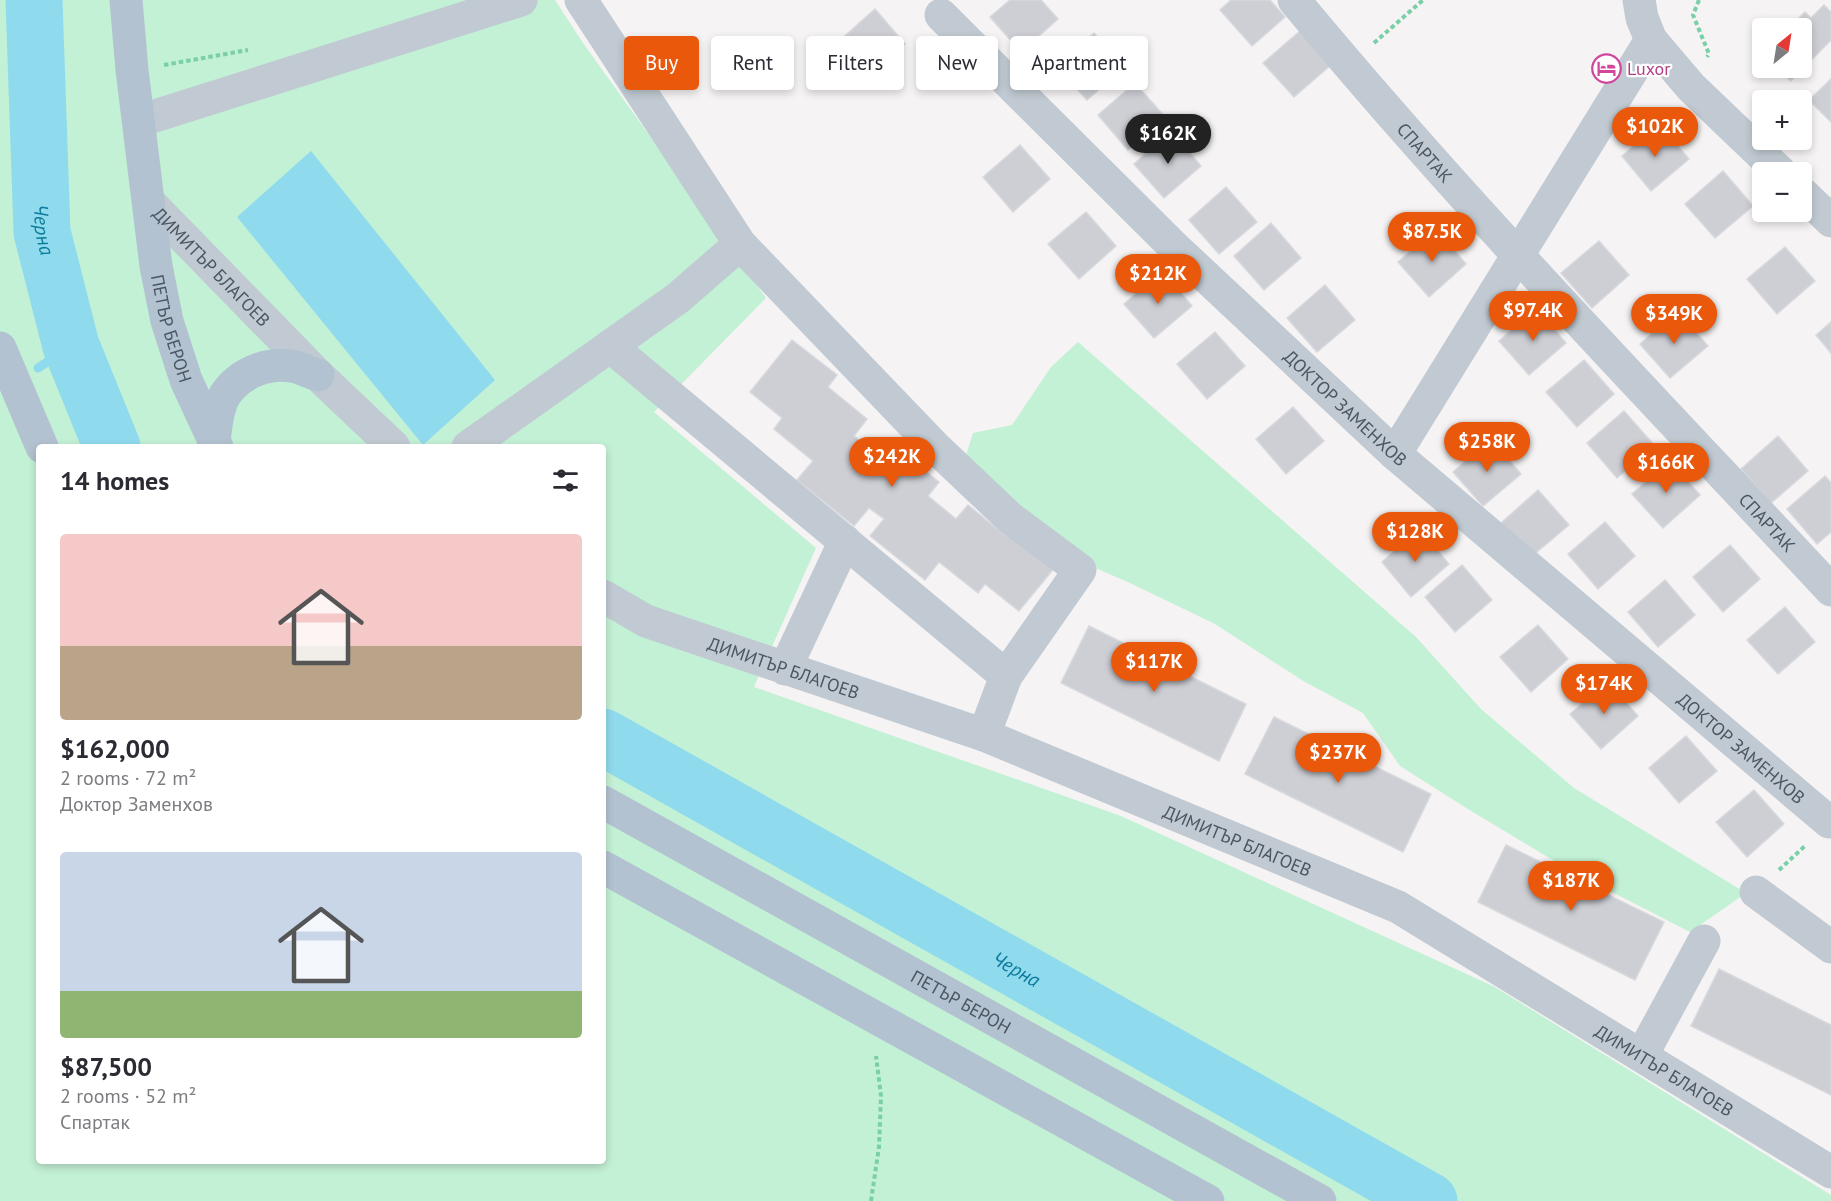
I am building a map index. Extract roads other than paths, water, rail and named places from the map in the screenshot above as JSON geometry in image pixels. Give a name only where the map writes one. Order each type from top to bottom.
[{"type":"main road","name":"ДИМИТЪР БЛАГОЕВ","points":[[126,0],[148,202]]},
{"type":"main road","name":"ПЕТЪР БЕРОН","points":[[148,202],[156,266],[167,321],[186,380],[215,444]]},
{"type":"main road","points":[[0,348],[41,444]]},
{"type":"main road","points":[[215,444],[219,411],[225,396],[236,382],[248,373],[279,366],[295,367],[318,375]]},
{"type":"main road","name":"ПЕТЪР БЕРОН","points":[[606,804],[1320,1201]]},
{"type":"main road","points":[[606,869],[1208,1201]]},
{"type":"street","points":[[139,121],[521,0]]},
{"type":"street","points":[[580,0],[740,244],[935,447],[1010,518],[1080,570],[1006,676],[984,735]]},
{"type":"street","name":"СПАРТАК","points":[[1294,0],[1349,66],[1519,255],[1831,590]]},
{"type":"street","points":[[1639,0],[1642,18],[1651,40],[1692,87],[1770,162]]},
{"type":"street","name":"ДОКТОР ЗАМЕНХОВ","points":[[941,15],[1171,244],[1395,454],[1829,822]]},
{"type":"street","points":[[1395,454],[1651,40]]},
{"type":"street","name":"ДИМИТЪР БЛАГОЕВ","points":[[148,202],[318,375],[391,444]]},
{"type":"street","points":[[1812,203],[1831,221]]},
{"type":"street","points":[[472,444],[678,298],[740,244]]},
{"type":"street","points":[[610,346],[1006,676]]},
{"type":"street","points":[[785,669],[845,541]]},
{"type":"street","name":"ДИМИТЪР БЛАГОЕВ","points":[[606,598],[646,621],[984,735],[1398,907],[1831,1172]]},
{"type":"street","points":[[1756,892],[1831,947]]},
{"type":"street","points":[[1642,1055],[1704,942]]},
{"type":"water","points":[[311,151],[495,380],[422,444],[237,217]]},
{"type":"waterway","name":"Черна","points":[[34,0],[42,232],[71,346],[111,444]]},
{"type":"waterway","points":[[38,368],[71,346]]},
{"type":"waterway","name":"Черна","points":[[606,739],[1429,1201]]},
{"type":"place","name":"Luxor","points":[[1606,68]]}]
